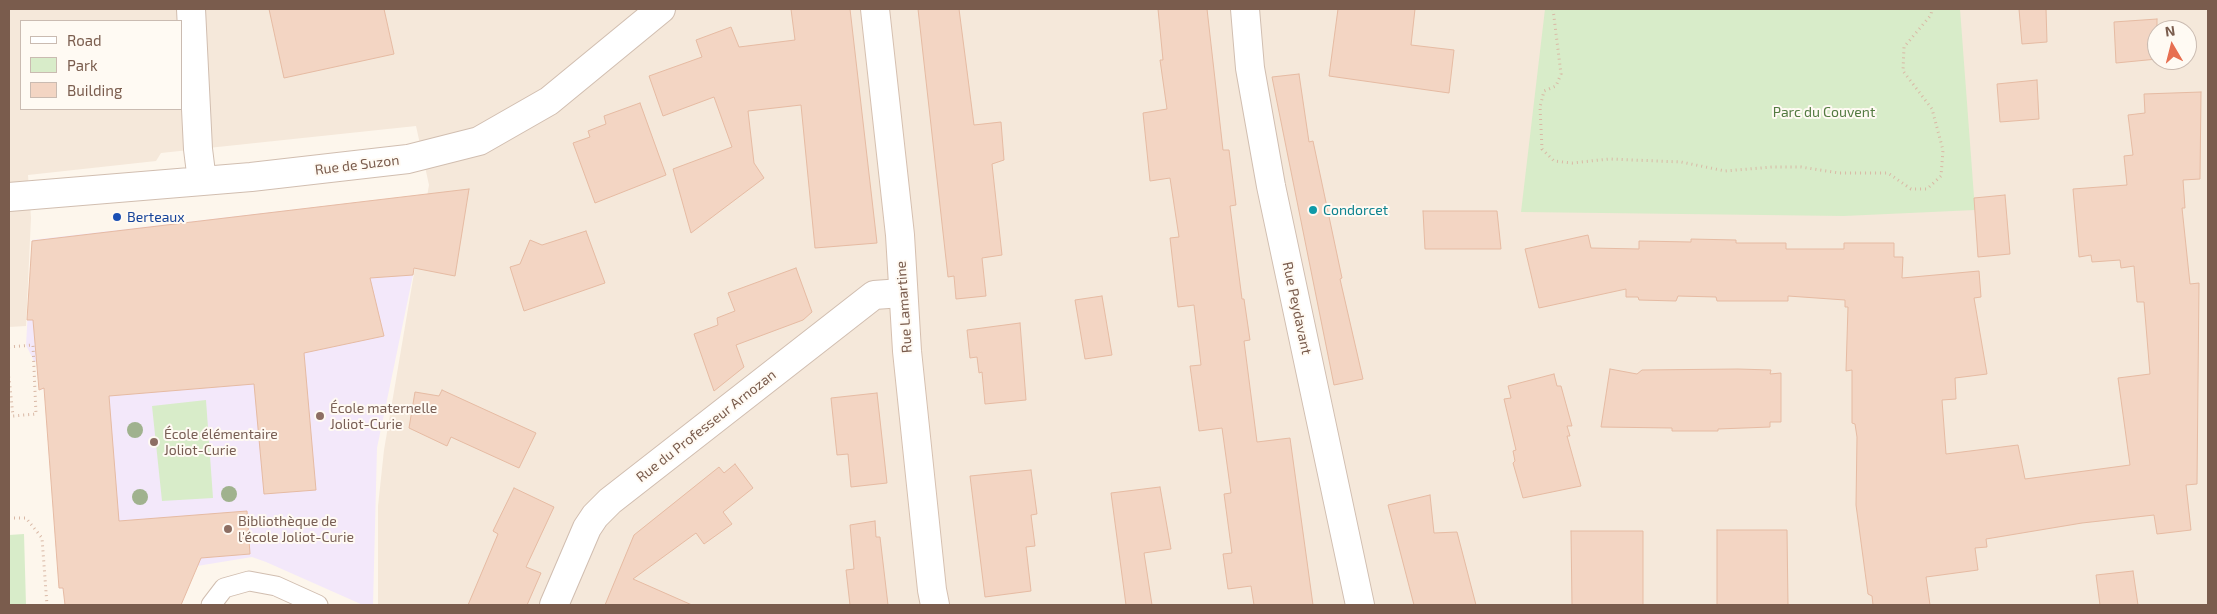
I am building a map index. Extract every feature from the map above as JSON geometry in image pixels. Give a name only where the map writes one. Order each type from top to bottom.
[{"type":"street","points":[[191,9],[198,149],[202,181]]},
{"type":"street","name":"Rue de Suzon","points":[[9,197],[202,181],[408,159],[479,141],[549,101],[661,9]]},
{"type":"street","name":"Rue Lamartine","points":[[875,9],[900,235],[902,293],[935,605]]},
{"type":"street","name":"Rue Peydavant","points":[[1244,9],[1250,68],[1271,186],[1360,605]]},
{"type":"street","name":"Rue du Professeur Arnozan","points":[[554,605],[587,528],[610,500],[874,295],[902,293]]},
{"type":"lane","points":[[211,605],[224,588],[248,580],[276,586],[318,605]]},
{"type":"path","points":[[1553,9],[1561,74],[1556,86],[1544,90],[1540,107],[1542,149],[1554,161],[1572,163],[1609,158],[1681,162],[1726,171],[1772,167],[1801,167],[1840,173],[1888,173],[1911,189],[1927,189],[1941,176],[1943,150],[1932,109],[1903,71],[1904,47],[1930,15],[1932,9]]},
{"type":"path","points":[[9,347],[33,345],[36,414],[13,416],[9,378]]},
{"type":"path","points":[[9,518],[26,518],[42,538],[47,605]]},
{"type":"shaded area","points":[[9,9],[2208,9],[2208,605],[378,605],[378,506],[384,450],[429,185],[416,126],[161,153],[156,161],[28,175],[31,218],[26,326],[9,327]]},
{"type":"shaded area","points":[[427,194],[413,275],[377,448],[373,605],[363,605],[252,557],[197,566],[181,605],[65,605],[63,589],[59,588],[44,389],[39,390],[37,362],[34,361],[26,345],[32,240]]},
{"type":"green space","name":"Parc du Couvent","points":[[1545,9],[1960,9],[1975,210],[1844,216],[1521,212]]},
{"type":"green space","points":[[206,400],[213,498],[162,501],[152,406]]},
{"type":"green space","points":[[24,534],[26,605],[9,605],[9,535]]},
{"type":"building","points":[[269,9],[384,9],[394,54],[284,78]]},
{"type":"building","points":[[791,9],[850,9],[877,243],[815,248],[801,105],[748,111],[754,163],[764,178],[691,233],[673,169],[732,147],[714,97],[663,116],[649,76],[702,57],[696,40],[731,27],[739,47],[795,40]]},
{"type":"building","points":[[918,9],[959,9],[974,125],[1001,122],[1004,160],[992,164],[1002,255],[982,258],[986,296],[956,299],[954,276],[948,277]]},
{"type":"building","points":[[1158,9],[1207,9],[1223,150],[1229,150],[1236,205],[1230,206],[1242,299],[1244,299],[1250,340],[1244,341],[1257,442],[1290,438],[1313,605],[1254,605],[1251,586],[1228,589],[1223,554],[1232,553],[1224,494],[1231,493],[1222,428],[1199,431],[1190,366],[1201,365],[1194,305],[1178,307],[1170,238],[1179,237],[1170,178],[1150,181],[1143,113],[1167,109],[1160,60],[1163,60]]},
{"type":"building","points":[[1338,9],[1415,9],[1411,45],[1454,50],[1449,93],[1329,76]]},
{"type":"building","points":[[2019,9],[2046,9],[2047,42],[2022,44]]},
{"type":"building","points":[[2157,19],[2147,20],[2147,60],[2116,63],[2114,22]]},
{"type":"building","name":"Condorcet","points":[[1299,74],[1309,142],[1313,141],[1342,278],[1340,279],[1363,379],[1334,385],[1272,77]]},
{"type":"building","points":[[2037,80],[2039,119],[2000,122],[1997,84]]},
{"type":"building","points":[[2201,92],[2200,179],[2183,180],[2185,208],[2182,208],[2190,284],[2199,283],[2197,484],[2186,485],[2191,530],[2157,534],[2154,515],[2082,523],[1986,539],[1987,547],[1975,548],[1978,570],[1926,577],[1930,605],[1873,605],[1872,596],[1868,594],[1856,505],[1857,437],[1855,424],[1852,423],[1852,370],[1846,371],[1848,307],[1845,307],[1845,300],[1788,296],[1788,301],[1717,301],[1716,297],[1678,296],[1676,301],[1639,300],[1638,297],[1626,297],[1626,289],[1539,308],[1525,249],[1588,235],[1591,248],[1639,249],[1639,241],[1691,242],[1691,239],[1736,240],[1736,243],[1786,243],[1786,249],[1844,249],[1844,243],[1894,243],[1894,257],[1903,257],[1902,278],[1979,271],[1981,297],[1974,298],[1987,374],[1955,378],[1956,399],[1942,400],[1946,454],[2018,445],[2025,479],[2130,465],[2118,378],[2150,374],[2144,302],[2137,302],[2134,266],[2121,268],[2120,260],[2092,262],[2091,255],[2079,257],[2073,189],[2127,185],[2124,156],[2133,155],[2128,115],[2145,113],[2144,94]]},
{"type":"building","points":[[640,103],[666,175],[595,203],[573,143],[590,137],[588,131],[606,124],[604,116]]},
{"type":"building","name":"École élémentaire Joliot-Curie","points":[[469,189],[455,276],[414,268],[413,275],[370,278],[384,336],[304,353],[316,490],[264,494],[254,384],[109,396],[119,521],[247,511],[250,554],[201,558],[181,605],[65,605],[63,588],[59,588],[44,388],[39,390],[33,320],[27,320],[32,241]]},
{"type":"building","points":[[2005,195],[2010,254],[1978,257],[1974,198]]},
{"type":"building","points":[[1423,211],[1497,211],[1501,249],[1425,249]]},
{"type":"building","points":[[586,231],[605,283],[524,311],[510,267],[520,264],[530,240],[542,245]]},
{"type":"building","points":[[796,268],[812,312],[803,320],[736,345],[744,367],[714,391],[694,334],[718,325],[717,318],[735,311],[728,293]]},
{"type":"building","points":[[1102,296],[1112,355],[1085,359],[1075,300]]},
{"type":"building","points":[[1020,323],[1026,400],[985,404],[982,372],[979,373],[977,357],[970,358],[967,330]]},
{"type":"building","points":[[1610,369],[1637,374],[1642,370],[1738,369],[1771,370],[1770,374],[1781,373],[1781,422],[1770,422],[1770,427],[1718,429],[1718,431],[1672,431],[1672,428],[1601,427]]},
{"type":"building","points":[[1554,374],[1557,386],[1561,386],[1572,426],[1567,426],[1570,436],[1567,436],[1581,486],[1523,498],[1513,463],[1515,461],[1513,451],[1516,450],[1504,399],[1511,398],[1508,386]]},
{"type":"building","points":[[442,390],[536,433],[519,468],[451,437],[447,446],[409,428],[415,392],[439,396]]},
{"type":"building","points":[[877,393],[887,483],[851,487],[848,454],[837,455],[831,398]]},
{"type":"building","points":[[735,464],[753,488],[723,512],[732,524],[704,544],[696,533],[633,579],[692,605],[605,605],[634,535],[719,467],[724,473]]},
{"type":"building","points":[[1031,470],[1037,514],[1031,515],[1035,546],[1026,547],[1031,591],[985,597],[970,476]]},
{"type":"building","points":[[1160,487],[1171,549],[1144,553],[1152,605],[1126,605],[1111,493]]},
{"type":"building","points":[[514,488],[554,507],[526,567],[541,573],[527,605],[468,605],[498,534],[493,531]]},
{"type":"building","points":[[1430,495],[1434,533],[1457,532],[1476,605],[1414,605],[1388,505]]},
{"type":"building","points":[[875,521],[876,537],[880,537],[888,605],[850,605],[846,570],[854,569],[850,525]]},
{"type":"building","points":[[1717,530],[1787,530],[1788,605],[1717,605]]},
{"type":"building","points":[[1571,531],[1643,531],[1643,605],[1572,605]]},
{"type":"building","points":[[2133,571],[2138,605],[2100,605],[2096,575]]},
{"type":"place","name":"Condorcet","points":[[1313,210]]},
{"type":"place","name":"Berteaux","points":[[117,217]]},
{"type":"place","name":"École maternelle Joliot-Curie","points":[[320,416]]},
{"type":"place","name":"École élémentaire Joliot-Curie","points":[[154,442]]},
{"type":"place","name":"Bibliothèque de l'école Joliot-Curie","points":[[228,529]]}]
